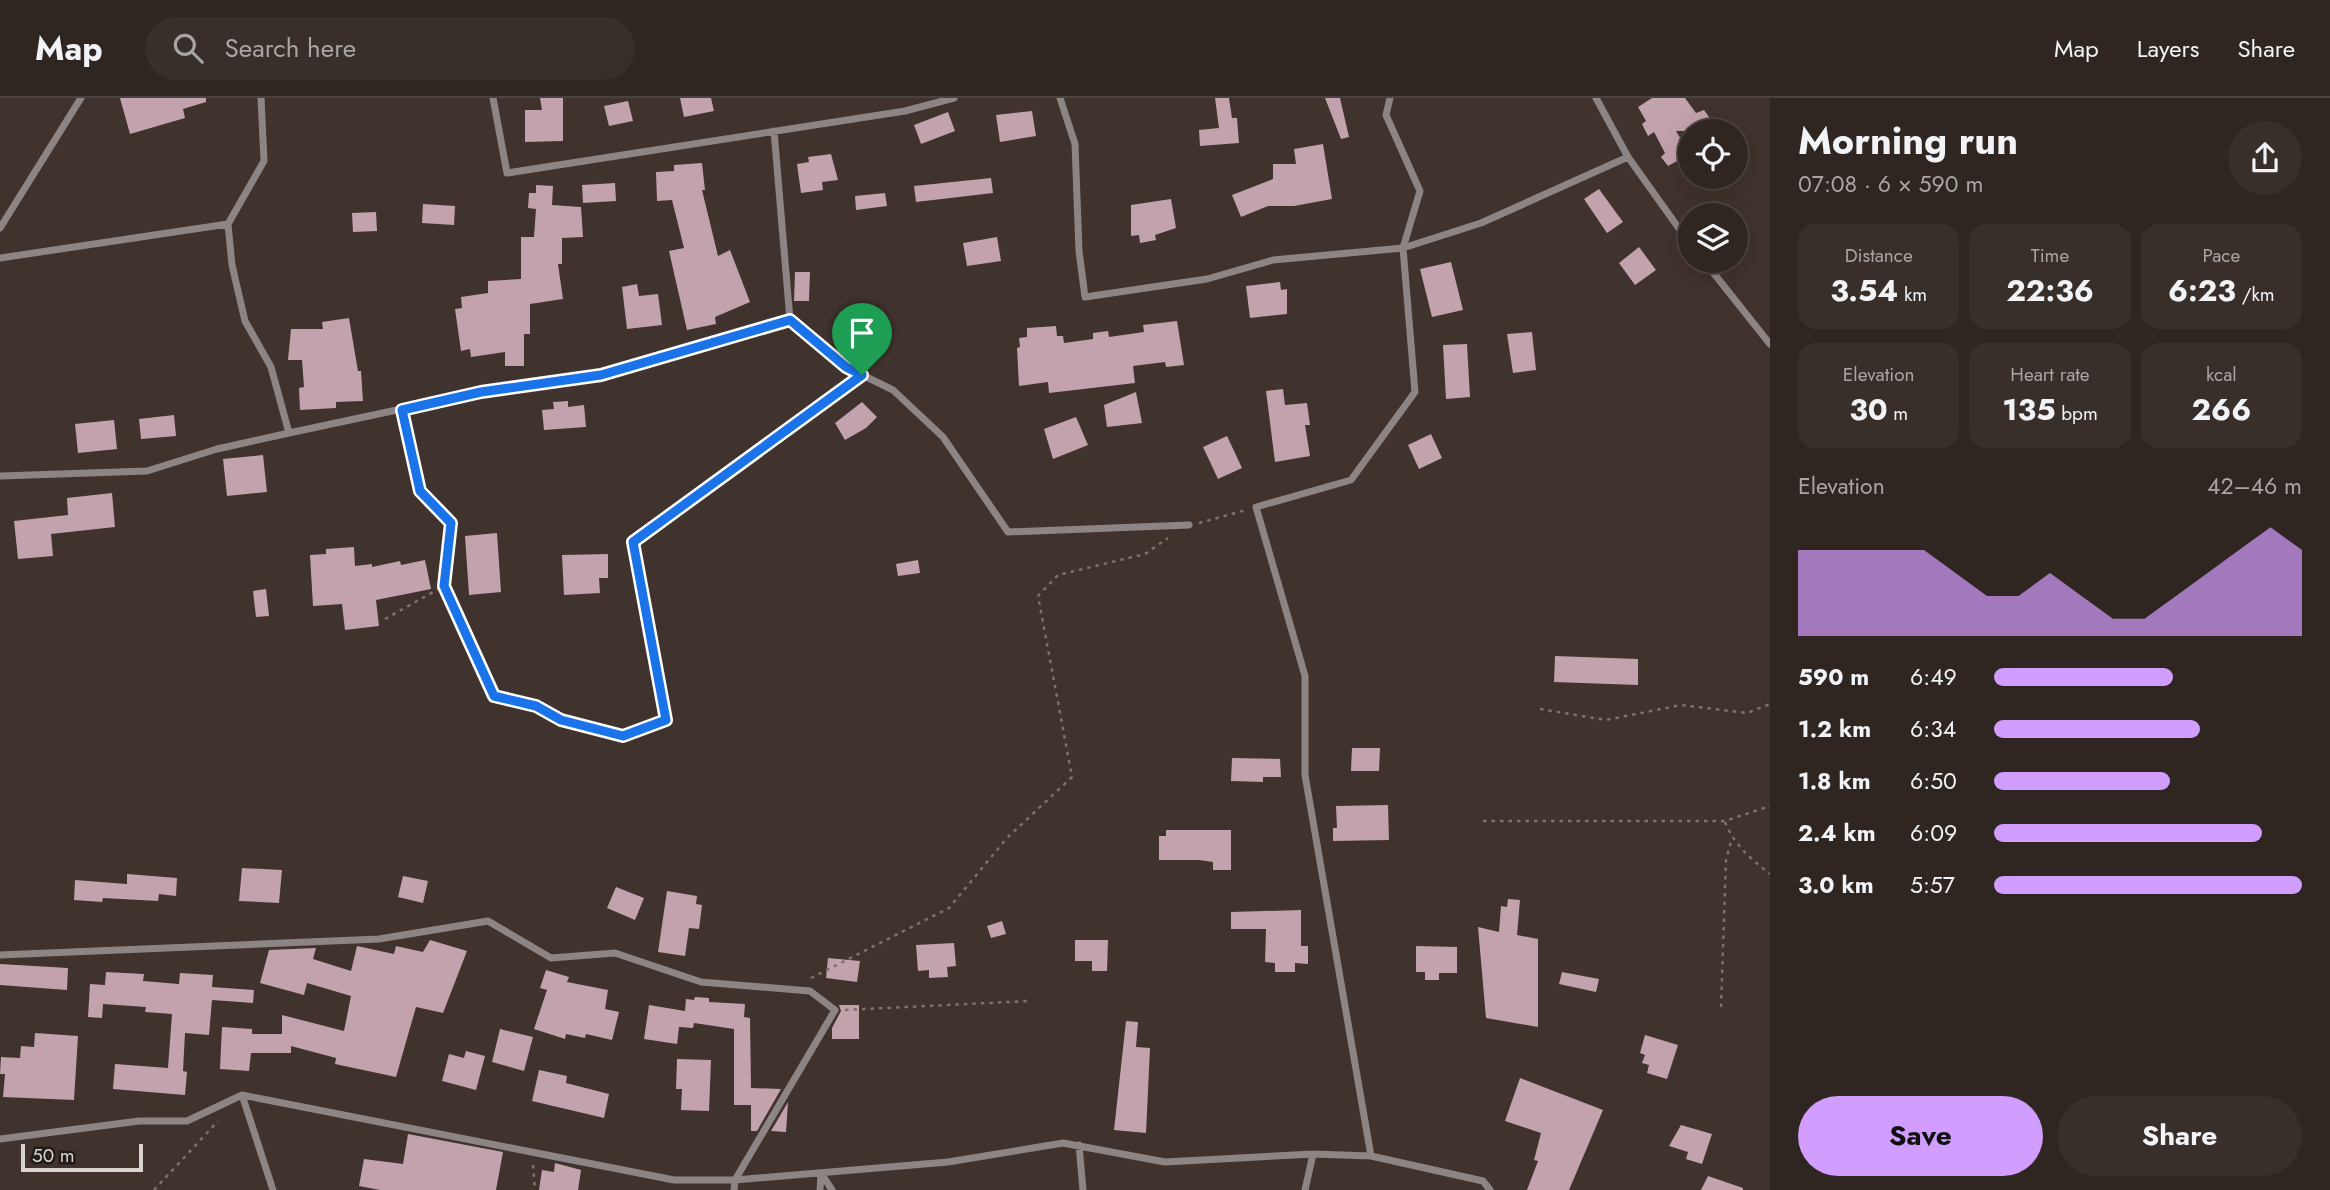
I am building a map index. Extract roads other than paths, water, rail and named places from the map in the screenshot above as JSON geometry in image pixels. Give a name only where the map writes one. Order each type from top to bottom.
[{"type":"street","points":[[0,228],[81,98]]},
{"type":"street","points":[[261,98],[264,161],[228,225],[232,265],[245,321],[271,367],[289,433]]},
{"type":"street","points":[[493,98],[507,173],[905,111],[954,98]]},
{"type":"street","points":[[1060,98],[1075,144],[1079,251],[1085,297],[1207,279],[1273,260],[1403,248],[1481,223],[1628,157]]},
{"type":"street","points":[[1371,1156],[1305,775],[1305,676],[1256,507],[1351,480],[1415,392],[1403,248],[1420,191],[1386,116],[1390,98]]},
{"type":"street","points":[[1596,98],[1628,157],[1678,227]]},
{"type":"street","points":[[774,131],[790,320],[846,367],[893,390],[943,437],[1008,532],[1189,525]]},
{"type":"street","points":[[0,258],[228,225]]},
{"type":"street","points":[[1714,273],[1770,344]]},
{"type":"street","points":[[1,476],[147,471],[218,449],[481,392],[601,375],[790,320]]},
{"type":"street","points":[[0,954],[379,939],[488,921],[551,958],[615,953],[701,982],[810,991],[835,1010],[735,1180],[734,1190]]},
{"type":"street","points":[[0,1139],[138,1121],[187,1121],[242,1095],[674,1180],[735,1180],[948,1162],[1063,1143],[1165,1162],[1313,1154],[1371,1156],[1483,1181],[1490,1190]]},
{"type":"street","points":[[242,1095],[273,1190]]},
{"type":"street","points":[[1079,1145],[1083,1190]]},
{"type":"street","points":[[1306,1190],[1313,1154]]},
{"type":"street","points":[[820,1190],[821,1173]]},
{"type":"street","points":[[821,1173],[831,1190]]}]
